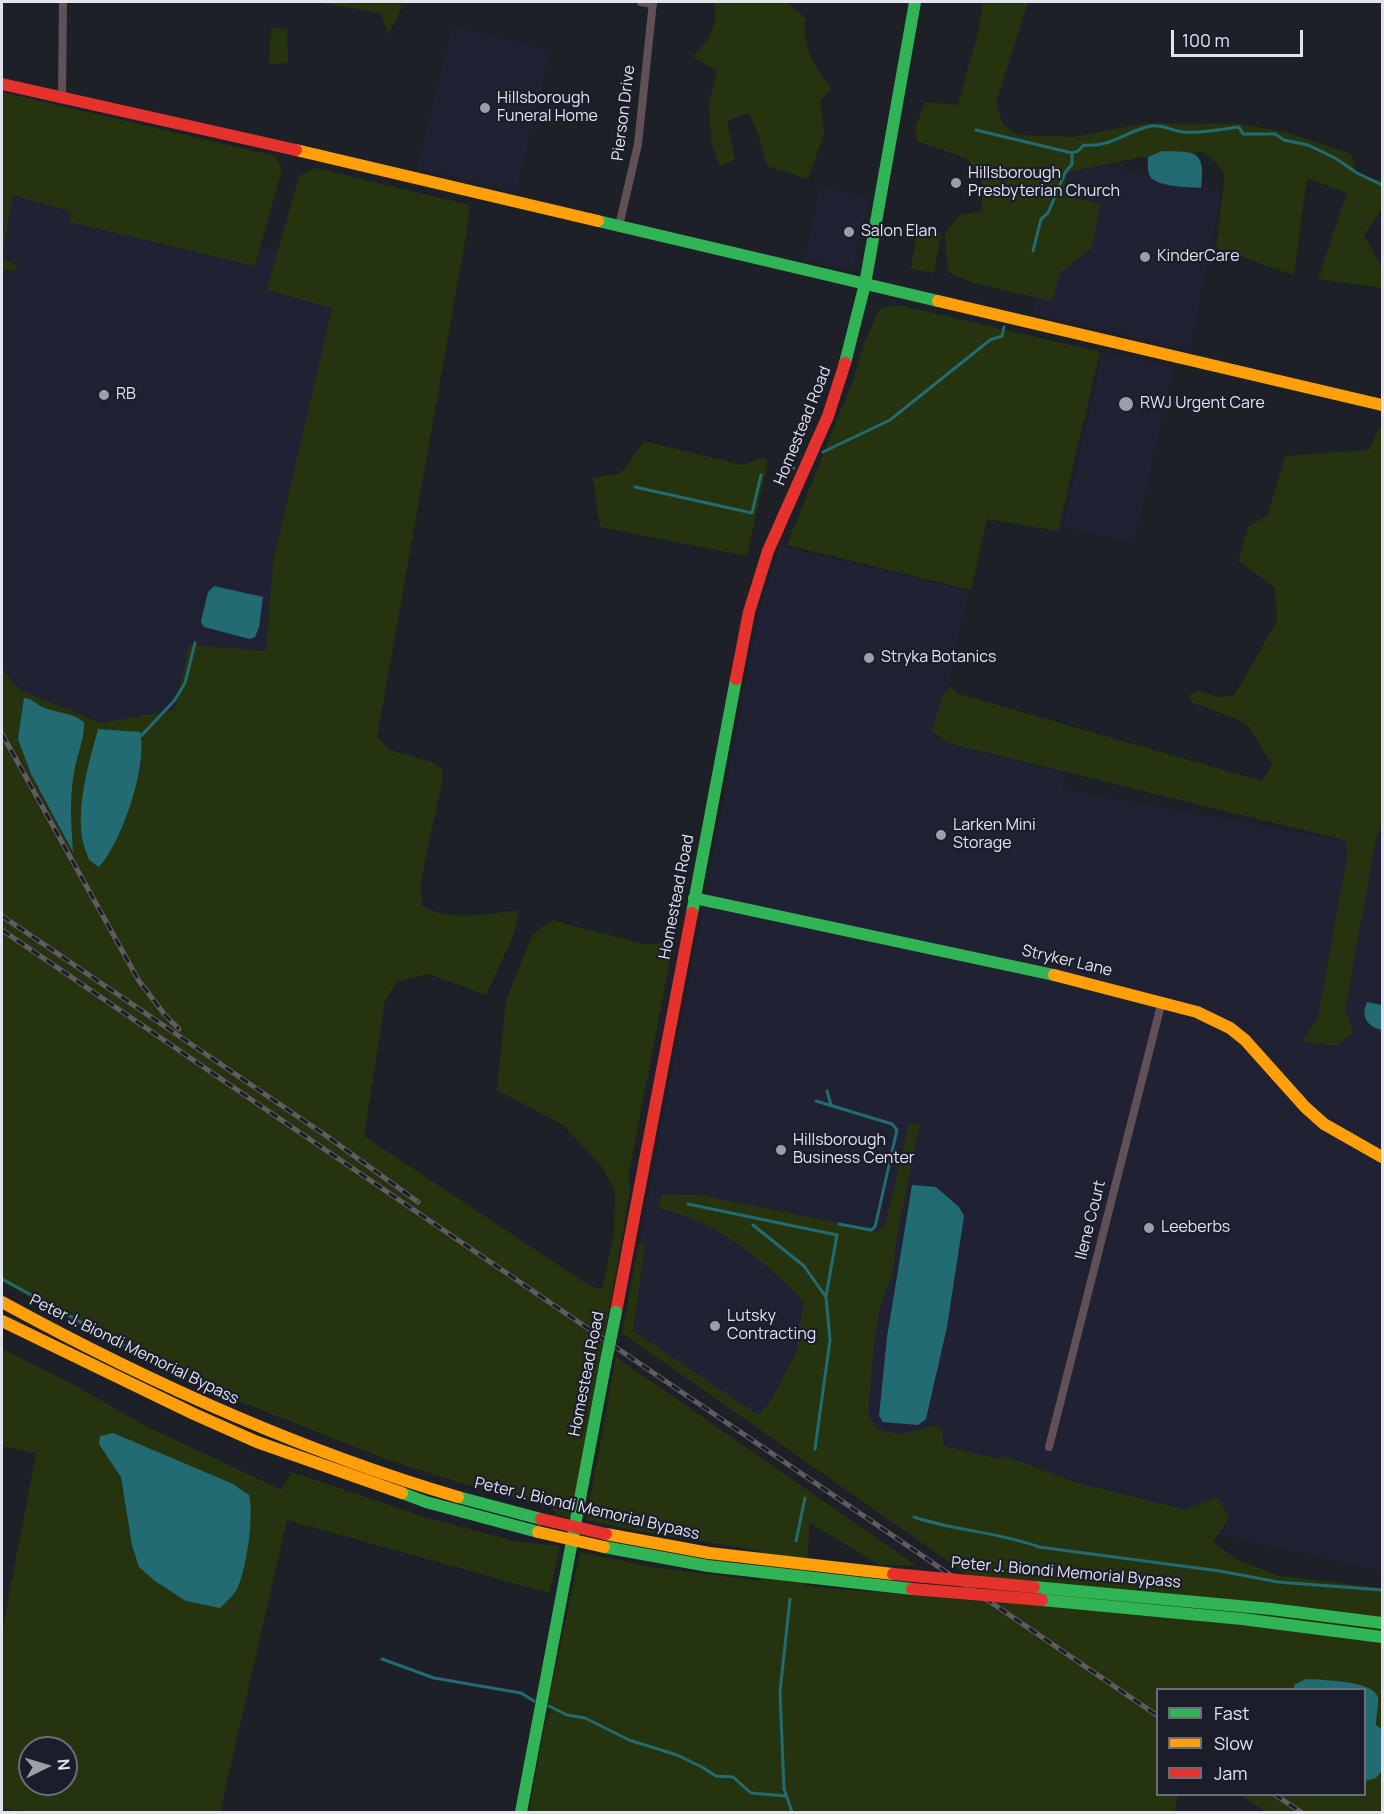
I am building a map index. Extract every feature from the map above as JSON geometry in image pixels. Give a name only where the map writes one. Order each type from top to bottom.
[{"type":"main road","name":"Homestead Road","points":[[521,1812],[736,672],[753,596],[773,537],[821,433],[838,388],[865,284],[915,2]]},
{"type":"main road","points":[[2,84],[1383,405]]},
{"type":"main road","name":"Stryker Lane","points":[[694,898],[1029,969],[1162,1001],[1197,1012],[1230,1028],[1258,1052],[1317,1119],[1383,1157]]},
{"type":"main road","name":"Peter J. Biondi Memorial Bypass","points":[[2,1302],[124,1367],[265,1431],[370,1470],[482,1504],[541,1519],[606,1534],[709,1553],[893,1574],[1271,1609],[1383,1623]]},
{"type":"main road","name":"Peter J. Biondi Memorial Bypass","points":[[2,1321],[184,1410],[257,1442],[426,1502],[603,1547],[708,1566],[912,1589],[1242,1619],[1383,1637]]},
{"type":"street","points":[[62,97],[63,2]]},
{"type":"street","points":[[641,2],[653,3]]},
{"type":"street","name":"Pierson Drive","points":[[619,226],[638,144],[653,3]]},
{"type":"street","name":"Ilene Court","points":[[1049,1447],[1162,1001]]},
{"type":"shaded area","points":[[452,26],[551,50],[516,192],[417,168]]},
{"type":"shaded area","points":[[1066,156],[1221,194],[1190,349],[1033,314]]},
{"type":"shaded area","points":[[2,186],[353,268],[267,663],[170,740],[13,708],[2,693]]},
{"type":"shaded area","points":[[820,186],[869,197],[853,269],[805,259]]},
{"type":"shaded area","points":[[1103,352],[1174,368],[1134,543],[1063,527]]},
{"type":"shaded area","points":[[780,546],[969,591],[936,738],[1066,767],[1062,789],[1377,847],[1382,822],[1382,1571],[780,1437],[623,1331],[759,612]]},
{"type":"green space","points":[[316,2],[399,2],[402,7],[388,35],[381,13]]},
{"type":"green space","points":[[714,2],[786,2],[806,18],[807,47],[831,89],[820,101],[824,134],[808,179],[767,166],[749,113],[727,121],[735,159],[720,167],[711,141],[709,103],[717,71],[693,57],[704,44],[714,26]]},
{"type":"green space","points":[[983,2],[1028,2],[996,103],[1003,125],[1019,135],[1074,137],[1146,123],[1240,124],[1285,132],[1351,154],[1357,176],[1382,180],[1382,208],[1364,235],[1382,268],[1382,288],[1318,279],[1347,193],[1307,178],[1294,275],[1216,248],[1225,175],[1214,160],[1203,152],[1142,157],[1067,172],[1065,195],[1100,204],[1092,248],[1060,273],[1052,301],[974,283],[948,272],[945,233],[959,215],[982,211],[982,178],[968,159],[917,141],[915,128],[925,102],[958,105],[979,29]]},
{"type":"green space","points":[[271,28],[287,29],[288,63],[269,64]]},
{"type":"green space","points":[[2,92],[275,156],[282,169],[255,266],[70,222],[69,211],[13,195],[2,258]]},
{"type":"green space","points":[[315,168],[470,205],[377,737],[392,751],[432,762],[442,769],[442,782],[421,880],[422,906],[444,914],[469,916],[519,910],[513,936],[486,995],[429,974],[397,981],[385,1001],[364,1136],[590,1286],[602,1289],[614,1233],[615,1191],[602,1167],[563,1125],[497,1090],[506,1000],[533,934],[552,920],[642,944],[660,944],[673,927],[672,949],[629,1173],[630,1190],[571,1518],[558,1515],[552,1508],[467,1485],[388,1460],[178,1377],[2,1282],[2,669],[20,690],[101,723],[175,710],[189,645],[266,651],[273,562],[332,308],[267,290],[299,176]]},
{"type":"green space","points":[[917,229],[941,233],[934,273],[911,269]]},
{"type":"green space","points":[[2,258],[17,265],[16,271],[2,269]]},
{"type":"green space","points":[[898,305],[1100,352],[1058,531],[987,519],[971,590],[787,545],[853,380],[864,343],[880,308]]},
{"type":"green space","points":[[1379,428],[1382,429],[1382,826],[1377,835],[1345,1010],[1354,1032],[1336,1046],[1302,1041],[1318,1018],[1348,850],[1344,840],[948,743],[932,731],[942,698],[950,686],[959,694],[1262,781],[1272,765],[1250,728],[1240,720],[1191,702],[1189,695],[1198,691],[1219,697],[1234,696],[1277,621],[1274,587],[1238,561],[1248,527],[1268,515],[1285,456],[1369,450]]},
{"type":"green space","points":[[644,441],[742,465],[764,457],[768,461],[747,556],[600,527],[593,478],[621,473]]},
{"type":"green space","points":[[920,1123],[898,1230],[892,1275],[879,1310],[874,1345],[868,1415],[878,1430],[900,1434],[939,1425],[944,1446],[999,1459],[1005,1456],[1078,1483],[1186,1510],[1217,1497],[1229,1518],[1213,1542],[1237,1560],[1280,1576],[1382,1588],[1382,1812],[1266,1812],[1242,1796],[1366,1796],[1366,1688],[1156,1688],[1156,1796],[1178,1796],[1174,1812],[529,1812],[545,1724],[551,1710],[549,1698],[580,1552],[652,1567],[760,1581],[761,1551],[586,1520],[616,1357],[917,1566],[879,1565],[810,1523],[805,1586],[1009,1604],[622,1333],[639,1243],[645,1243],[633,1331],[758,1415],[770,1402],[796,1353],[804,1302],[773,1271],[738,1244],[699,1222],[658,1208],[662,1194],[700,1195],[877,1231],[885,1226],[909,1124]]},
{"type":"green space","points":[[2,1349],[76,1386],[142,1424],[281,1490],[292,1472],[427,1518],[519,1542],[560,1546],[549,1593],[287,1520],[220,1812],[25,1812],[2,1808],[2,1632],[36,1453],[2,1446]]},
{"type":"water","points":[[1162,151],[1196,155],[1202,166],[1201,188],[1173,186],[1153,180],[1148,172],[1148,157]]},
{"type":"water","points":[[214,586],[263,597],[259,627],[255,637],[250,639],[204,627],[201,622],[208,592]]},
{"type":"water","points":[[24,698],[42,707],[74,716],[84,722],[72,788],[73,852],[31,774],[18,739]]},
{"type":"water","points":[[98,729],[140,732],[141,746],[137,783],[131,802],[116,840],[99,867],[89,860],[81,824],[85,783]]},
{"type":"water","points":[[1367,1002],[1382,1005],[1382,1030],[1369,1024],[1365,1017]]},
{"type":"water","points":[[912,1185],[936,1187],[959,1207],[964,1216],[947,1327],[926,1419],[918,1425],[883,1422],[879,1416],[887,1337]]},
{"type":"water","points":[[113,1433],[233,1484],[249,1495],[250,1528],[244,1567],[237,1590],[220,1608],[186,1601],[155,1581],[139,1567],[132,1545],[121,1477],[99,1444],[100,1436]]},
{"type":"water","points":[[1306,1679],[1334,1681],[1357,1684],[1374,1691],[1378,1697],[1376,1725],[1382,1730],[1382,1771],[1376,1778],[1366,1781],[1366,1688],[1294,1688],[1294,1685]]},
{"type":"waterway","points":[[976,130],[1072,153],[1084,145],[1110,142],[1151,126],[1190,132],[1239,127],[1243,134],[1275,134],[1284,140],[1308,145],[1382,185]]},
{"type":"waterway","points":[[1033,251],[1041,219],[1048,213],[1065,173],[1072,164],[1072,153]]},
{"type":"waterway","points":[[823,452],[890,420],[990,340],[1002,336],[1004,327]]},
{"type":"waterway","points":[[787,466],[794,468]]},
{"type":"waterway","points":[[635,487],[752,513],[761,475]]},
{"type":"waterway","points":[[141,736],[174,701],[185,683],[195,643]]},
{"type":"waterway","points":[[827,1091],[831,1105]]},
{"type":"waterway","points":[[816,1101],[892,1124],[897,1130],[875,1227],[871,1230],[839,1224]]},
{"type":"waterway","points":[[688,1204],[837,1235],[826,1296]]},
{"type":"waterway","points":[[753,1225],[804,1266],[826,1297],[830,1340],[815,1449]]},
{"type":"waterway","points":[[2,1279],[125,1346]]},
{"type":"waterway","points":[[796,1541],[805,1498]]},
{"type":"waterway","points":[[914,1517],[1039,1547],[1220,1571],[1278,1582],[1382,1590]]},
{"type":"waterway","points":[[790,1599],[780,1692],[784,1789],[792,1812]]},
{"type":"waterway","points":[[382,1659],[434,1678],[521,1693],[534,1701]]},
{"type":"waterway","points":[[549,1706],[567,1715],[585,1718],[629,1740],[677,1755],[716,1776],[733,1777],[751,1793],[786,1796]]},
{"type":"railway","points":[[2,734],[139,981],[179,1029]]},
{"type":"railway","points":[[2,916],[328,1137],[418,1202]]},
{"type":"railway","points":[[2,930],[1156,1715]]},
{"type":"railway","points":[[1277,1796],[1301,1812]]},
{"type":"traffic: fast","points":[[845,363],[865,284],[915,2]]},
{"type":"traffic: fast","points":[[598,221],[938,301]]},
{"type":"traffic: fast","points":[[692,913],[736,679]]},
{"type":"traffic: fast","points":[[694,898],[1054,975]]},
{"type":"traffic: fast","points":[[605,1366],[616,1312]]},
{"type":"traffic: fast","points":[[521,1812],[605,1366]]},
{"type":"traffic: fast","points":[[402,1493],[426,1502],[538,1532]]},
{"type":"traffic: fast","points":[[458,1497],[541,1519]]},
{"type":"traffic: fast","points":[[604,1547],[708,1566],[912,1589]]},
{"type":"traffic: fast","points":[[1034,1587],[1271,1609],[1382,1623]]},
{"type":"traffic: fast","points":[[1042,1600],[1242,1619],[1382,1637]]},
{"type":"traffic: slow","points":[[296,150],[598,221]]},
{"type":"traffic: slow","points":[[938,301],[1382,405]]},
{"type":"traffic: slow","points":[[1054,975],[1197,1012],[1230,1028],[1245,1040],[1305,1107],[1324,1124],[1382,1157]]},
{"type":"traffic: slow","points":[[2,1302],[112,1360],[225,1412],[340,1458],[458,1497]]},
{"type":"traffic: slow","points":[[2,1321],[257,1442],[402,1493]]},
{"type":"traffic: slow","points":[[538,1532],[604,1547]]},
{"type":"traffic: slow","points":[[606,1534],[709,1553],[893,1574]]},
{"type":"traffic: jam","points":[[2,84],[296,150]]},
{"type":"traffic: jam","points":[[736,679],[749,612],[768,551],[828,416],[845,363]]},
{"type":"traffic: jam","points":[[616,1312],[692,913]]},
{"type":"traffic: jam","points":[[541,1519],[606,1534]]},
{"type":"traffic: jam","points":[[893,1574],[1034,1587]]},
{"type":"traffic: jam","points":[[912,1589],[1042,1600]]},
{"type":"place","name":"Hillsborough Funeral Home","points":[[485,108]]},
{"type":"place","name":"Hillsborough Presbyterian Church","points":[[956,183]]},
{"type":"place","name":"Salon Elan","points":[[849,232]]},
{"type":"place","name":"KinderCare","points":[[1145,257]]},
{"type":"place","name":"RB","points":[[104,395]]},
{"type":"place","name":"RWJ Urgent Care","points":[[1126,404]]},
{"type":"place","name":"Stryka Botanics","points":[[869,658]]},
{"type":"place","name":"Larken Mini Storage","points":[[941,835]]},
{"type":"place","name":"Hillsborough Business Center","points":[[781,1150]]},
{"type":"place","name":"Leeberbs","points":[[1149,1228]]},
{"type":"place","name":"Lutsky Contracting","points":[[715,1326]]}]
